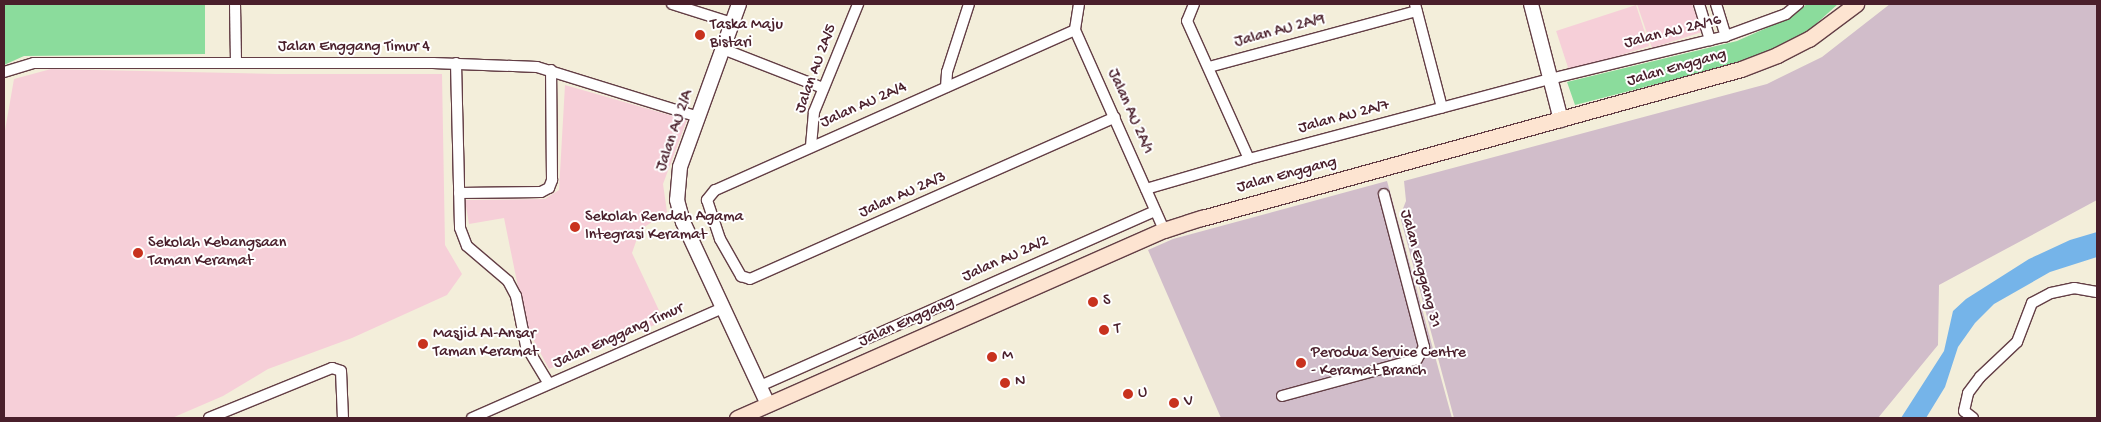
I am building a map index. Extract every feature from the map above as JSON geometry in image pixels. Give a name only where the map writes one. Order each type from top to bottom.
[{"type":"main road","name":"Jalan Enggang","points":[[737,418],[1164,230],[1741,69],[1778,55],[1809,39],[1856,4]]},
{"type":"street","points":[[235,4],[236,63]]},
{"type":"street","points":[[672,4],[732,23]]},
{"type":"street","name":"Jalan AU 2/A","points":[[739,4],[680,167],[677,200],[683,222],[768,404]]},
{"type":"street","name":"Jalan AU 2A/5","points":[[811,146],[814,112],[858,4]]},
{"type":"street","points":[[946,87],[947,72],[969,4]]},
{"type":"street","points":[[1075,30],[1079,4]]},
{"type":"street","points":[[1194,4],[1187,21],[1209,67],[1248,159]]},
{"type":"street","points":[[1531,4],[1561,120]]},
{"type":"street","points":[[1698,4],[1710,40]]},
{"type":"street","points":[[1716,4],[1726,36]]},
{"type":"street","name":"Jalan AU 2A/16","points":[[1550,79],[1726,36],[1786,14],[1798,4]]},
{"type":"street","points":[[1416,8],[1442,108]]},
{"type":"street","name":"Jalan AU 2A/9","points":[[1209,67],[1416,8]]},
{"type":"street","name":"Jalan AU 2A/4","points":[[720,239],[707,200],[714,190],[1075,30]]},
{"type":"street","name":"Jalan AU 2A/1","points":[[1075,30],[1164,230]]},
{"type":"street","points":[[723,49],[823,88]]},
{"type":"street","name":"Jalan Enggang Timur 4","points":[[4,72],[34,63],[456,63],[537,67],[699,117]]},
{"type":"street","points":[[456,63],[460,228],[467,246],[508,281],[516,296],[526,346],[549,384]]},
{"type":"street","points":[[459,193],[541,192],[548,188],[552,180],[551,70]]},
{"type":"street","name":"Jalan AU 2A/7","points":[[1146,189],[1248,159],[1550,79]]},
{"type":"street","name":"Jalan AU 2A/3","points":[[720,239],[741,276],[750,279],[1115,117]]},
{"type":"street","name":"Jalan Enggang 31","points":[[1282,396],[1417,359],[1424,347],[1384,194]]},
{"type":"street","name":"Jalan AU 2A/2","points":[[760,386],[1155,211]]},
{"type":"street","points":[[1973,418],[1964,411],[1968,393],[1980,377],[2017,342],[2032,303],[2051,293],[2074,288],[2097,292]]},
{"type":"street","name":"Jalan Enggang Timur","points":[[472,418],[723,308]]},
{"type":"street","points":[[209,418],[297,380],[332,368],[341,370],[343,418]]},
{"type":"shaded area","points":[[1637,4],[1692,4],[1702,32],[1652,48]]},
{"type":"shaded area","points":[[1890,4],[2097,4],[2097,200],[1939,285],[1938,345],[1878,418],[1454,418],[1400,216],[1406,201],[1404,181],[1767,84],[1822,57]]},
{"type":"shaded area","points":[[1636,5],[1649,46],[1569,72],[1556,31]]},
{"type":"shaded area","name":"Sekolah Kebangsaan Taman Keramat","points":[[51,69],[276,74],[442,74],[445,245],[462,274],[447,295],[352,338],[268,369],[223,396],[172,418],[4,418],[4,136],[14,79]]},
{"type":"shaded area","name":"Sekolah Rendah Agama Integrasi Keramat","points":[[565,85],[687,120],[663,184],[667,212],[640,230],[632,253],[664,321],[549,369],[526,326],[504,218],[469,224],[465,200],[545,199],[559,190]]},
{"type":"shaded area","points":[[1387,181],[1452,418],[1221,418],[1148,250],[1173,239]]},
{"type":"green space","points":[[4,4],[205,4],[205,54],[24,56],[4,65]]},
{"type":"green space","points":[[1807,4],[1838,4],[1807,32],[1772,51],[1734,64],[1575,105],[1567,82],[1737,41],[1791,17]]},
{"type":"water","points":[[2097,232],[2097,257],[2050,272],[1994,304],[1975,323],[1958,347],[1945,387],[1926,418],[1901,418],[1944,351],[1953,311],[1966,299],[2029,259],[2070,240]]},
{"type":"place","name":"Taska Maju Bistari","points":[[700,35]]},
{"type":"place","name":"Sekolah Rendah Agama Integrasi Keramat","points":[[575,227]]},
{"type":"place","name":"Sekolah Kebangsaan Taman Keramat","points":[[138,253]]},
{"type":"place","name":"S","points":[[1093,302]]},
{"type":"place","name":"T","points":[[1104,330]]},
{"type":"place","name":"Masjid Al-Ansar Taman Keramat","points":[[423,344]]},
{"type":"place","name":"M","points":[[992,357]]},
{"type":"place","name":"Perodua Service Centre - Keramat Branch","points":[[1301,363]]},
{"type":"place","name":"N","points":[[1005,383]]},
{"type":"place","name":"U","points":[[1128,394]]},
{"type":"place","name":"V","points":[[1174,403]]}]
